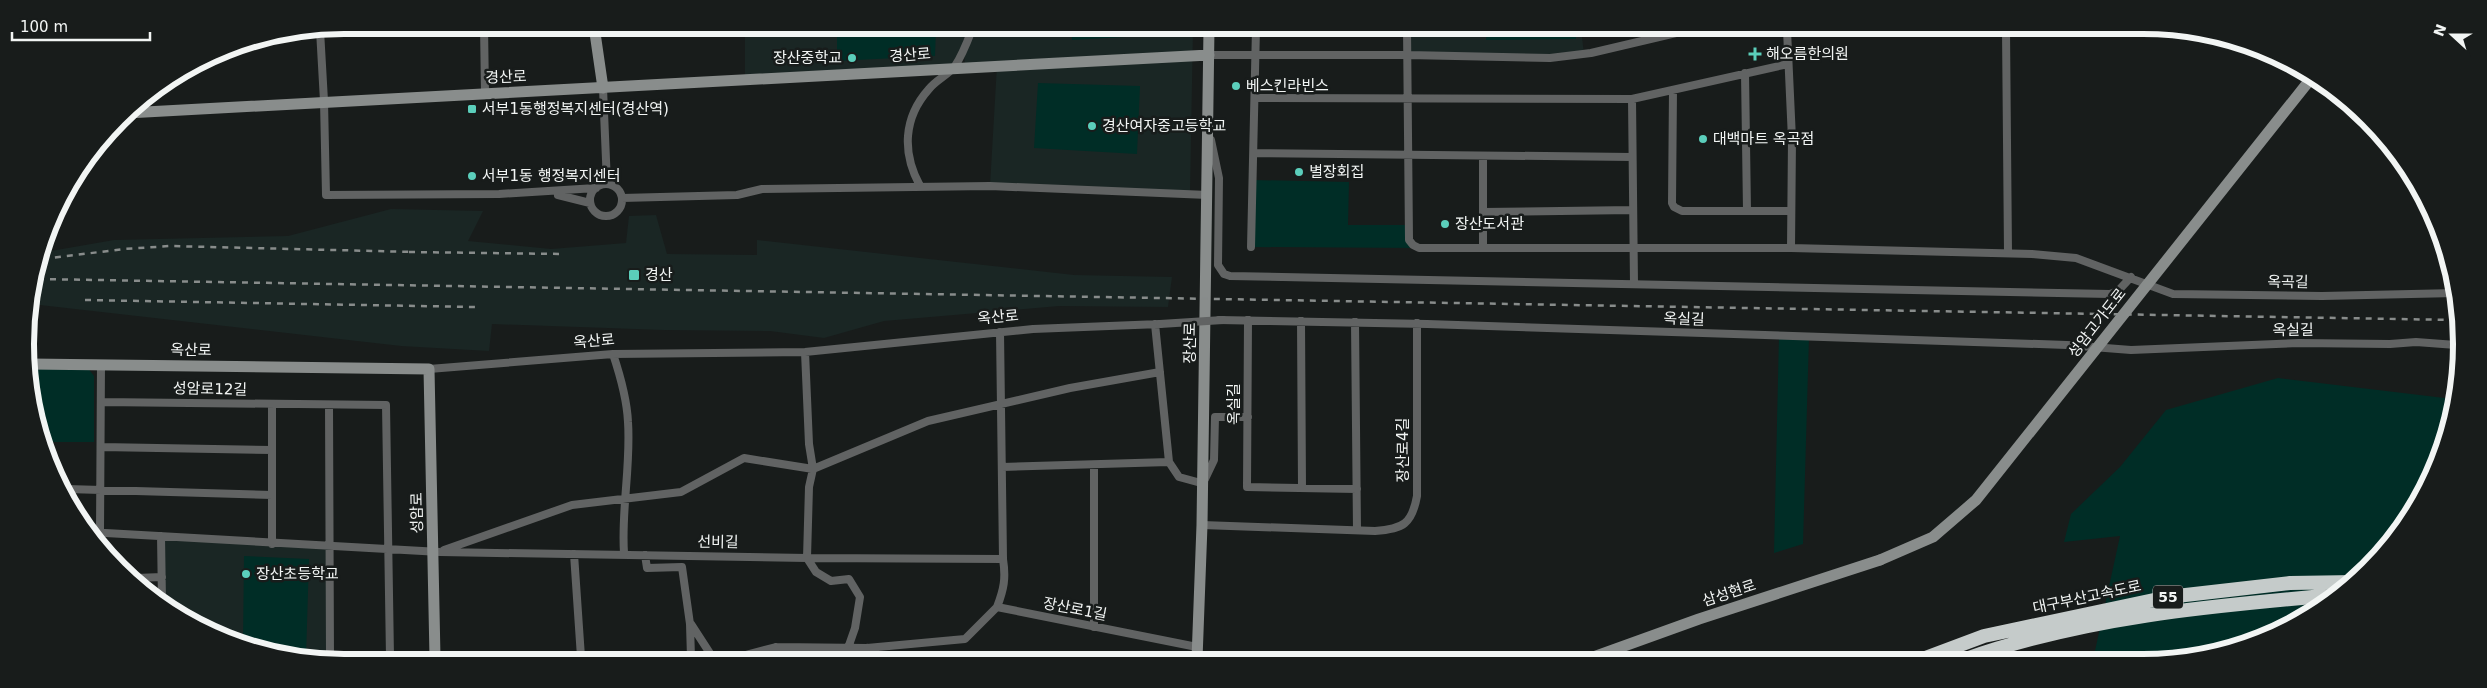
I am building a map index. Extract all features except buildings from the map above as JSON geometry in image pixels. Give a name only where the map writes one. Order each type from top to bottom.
[{"type":"highway","name":"대구부산고속도로","points":[[1936,654],[1984,636],[2168,597],[2290,583],[2342,582]]},
{"type":"highway","name":"대구부산고속도로","points":[[1980,654],[2103,622],[2190,608],[2323,596]]},
{"type":"street","points":[[320,34],[326,195],[536,193],[596,188],[607,184],[617,188],[622,198],[622,203],[617,212],[607,216],[597,214],[590,203],[591,195],[596,188]]},
{"type":"street","points":[[484,34],[485,93]]},
{"type":"street","points":[[595,34],[603,88],[607,184]]},
{"type":"street","points":[[920,186],[908,160],[911,121],[916,109],[929,89],[954,67],[970,34]]},
{"type":"street","name":"장산로","points":[[1197,653],[1202,525],[1201,485],[1210,34]]},
{"type":"street","points":[[1251,247],[1256,34]]},
{"type":"street","points":[[1407,34],[1408,156]]},
{"type":"street","name":"경산로","points":[[142,109],[603,88],[954,67],[1209,55],[1567,57],[1670,34]]},
{"type":"street","points":[[1787,34],[1792,139],[1791,248]]},
{"type":"street","points":[[2006,34],[2008,253]]},
{"type":"street","points":[[1255,98],[1632,99],[1788,64]]},
{"type":"street","points":[[1745,73],[1747,211]]},
{"type":"street","name":"성암고가도로","points":[[1880,560],[1933,537],[1976,500],[2308,82]]},
{"type":"street","points":[[1673,90],[1672,203],[1674,207],[1682,211],[1791,211]]},
{"type":"street","points":[[1632,99],[1634,284]]},
{"type":"street","points":[[1208,130],[1219,178],[1218,265],[1224,274],[1230,276],[2110,294],[2118,291],[2131,277]]},
{"type":"street","points":[[1254,153],[1632,157]]},
{"type":"street","name":"옥곡길","points":[[1408,156],[1409,240],[1412,245],[1419,248],[1791,248],[2008,253],[2076,258],[2173,294],[2322,296],[2449,293]]},
{"type":"street","points":[[1483,156],[1483,248]]},
{"type":"street","points":[[622,198],[737,195],[762,189],[920,186],[990,186],[1208,195]]},
{"type":"street","points":[[536,193],[565,195],[590,203]]},
{"type":"street","points":[[1483,212],[1633,210]]},
{"type":"street","name":"옥실길","points":[[1221,320],[1355,322],[2067,345],[2131,350],[2299,343],[2390,344],[2416,342],[2453,345]]},
{"type":"street","name":"옥산로","points":[[34,364],[429,369],[614,354],[805,352],[1000,332],[1221,320]]},
{"type":"street","name":"옥실길","points":[[1248,320],[1247,487],[1302,488]]},
{"type":"street","points":[[1301,321],[1302,488],[1357,489]]},
{"type":"street","points":[[1355,322],[1357,530]]},
{"type":"street","points":[[1158,324],[1160,372],[1169,462],[1179,477],[1201,485],[1214,460],[1214,417],[1248,418]]},
{"type":"street","name":"장산로4길","points":[[1202,525],[1391,530],[1405,525],[1414,512],[1417,496],[1417,324]]},
{"type":"street","points":[[749,654],[776,647],[867,648],[965,639],[997,607],[1006,578],[1003,559],[1000,332]]},
{"type":"street","points":[[805,352],[809,444],[813,469],[809,487],[807,558],[816,572],[831,581],[849,579],[860,597],[855,628],[848,648],[838,654]]},
{"type":"street","points":[[614,354],[628,421],[626,500],[623,517],[624,554]]},
{"type":"street","points":[[101,364],[100,532],[272,544],[436,552],[572,504],[626,500],[681,492],[744,458],[813,469],[928,421],[1001,402],[1160,372]]},
{"type":"street","name":"성암로","points":[[429,369],[436,552],[435,654]]},
{"type":"street","name":"성암로12길","points":[[101,402],[386,405],[388,550]]},
{"type":"street","points":[[272,404],[272,544]]},
{"type":"street","points":[[329,405],[330,654]]},
{"type":"street","points":[[101,446],[272,450]]},
{"type":"street","points":[[1002,467],[1094,466],[1169,462]]},
{"type":"street","points":[[1094,466],[1094,626]]},
{"type":"street","points":[[70,489],[272,495]]},
{"type":"street","points":[[161,536],[162,595]]},
{"type":"street","points":[[388,550],[390,654]]},
{"type":"street","name":"선비길","points":[[436,552],[1003,559]]},
{"type":"street","points":[[574,554],[581,654]]},
{"type":"street","points":[[645,555],[647,568],[682,567],[690,624],[691,654]]},
{"type":"street","name":"삼성현로","points":[[1602,654],[1699,619],[1880,560]]},
{"type":"street","points":[[140,578],[162,577]]},
{"type":"street","name":"장산로1길","points":[[997,607],[1094,626],[1197,653]]},
{"type":"street","points":[[690,624],[710,654]]},
{"type":"street","points":[[776,647],[777,654]]},
{"type":"street","points":[[867,648],[874,654]]},
{"type":"shaded area","name":"경산여자중고등학교","points":[[745,34],[1193,34],[1190,194],[990,186],[997,65],[965,66],[964,51],[954,67],[745,81]]},
{"type":"shaded area","points":[[1407,34],[1582,34],[1584,54],[1408,55]]},
{"type":"shaded area","points":[[391,209],[483,211],[468,241],[551,249],[626,243],[629,216],[656,215],[667,254],[757,255],[757,240],[1074,275],[1172,277],[1168,307],[1059,306],[884,321],[824,338],[770,331],[664,330],[492,324],[489,351],[401,346],[36,305],[48,252],[114,240],[288,236]]},
{"type":"shaded area","name":"장산초등학교","points":[[161,536],[329,547],[330,654],[304,652],[244,638],[189,613],[162,595]]},
{"type":"green space","points":[[837,34],[936,34],[935,56],[837,61]]},
{"type":"green space","points":[[1072,34],[1179,34],[1072,40]]},
{"type":"green space","points":[[1487,34],[1576,34],[1576,39],[1486,40]]},
{"type":"green space","points":[[1038,83],[1140,86],[1137,154],[1034,148]]},
{"type":"green space","points":[[1253,180],[1349,182],[1348,225],[1409,225],[1409,240],[1419,248],[1251,247]]},
{"type":"green space","points":[[1779,335],[1809,337],[1803,544],[1774,553]]},
{"type":"green space","points":[[34,367],[87,367],[94,376],[94,442],[49,442],[40,405]]},
{"type":"green space","points":[[2278,378],[2448,398],[2437,444],[2412,499],[2376,549],[2332,590],[2298,613],[2262,631],[2223,644],[2163,654],[2094,654],[2120,536],[2064,542],[2071,514],[2120,467],[2166,410]]},
{"type":"green space","points":[[244,556],[309,559],[306,652],[243,638]]},
{"type":"railway","points":[[46,259],[124,249],[170,246],[415,252]]},
{"type":"railway","points":[[409,252],[564,254]]},
{"type":"railway","points":[[41,279],[2453,320]]},
{"type":"railway","points":[[85,300],[475,307]]},
{"type":"place","name":"해오름한의원","points":[[1755,54]]},
{"type":"place","name":"장산중학교","points":[[852,58]]},
{"type":"place","name":"베스킨라빈스","points":[[1236,86]]},
{"type":"place","name":"서부1동행정복지센터(경산역)","points":[[472,109]]},
{"type":"place","name":"경산여자중고등학교","points":[[1092,126]]},
{"type":"place","name":"대백마트 옥곡점","points":[[1703,139]]},
{"type":"place","name":"별장회집","points":[[1299,172]]},
{"type":"place","name":"서부1동 행정복지센터","points":[[472,176]]},
{"type":"place","name":"장산도서관","points":[[1445,224]]},
{"type":"place","name":"경산","points":[[634,275]]},
{"type":"place","name":"장산초등학교","points":[[246,574]]}]
